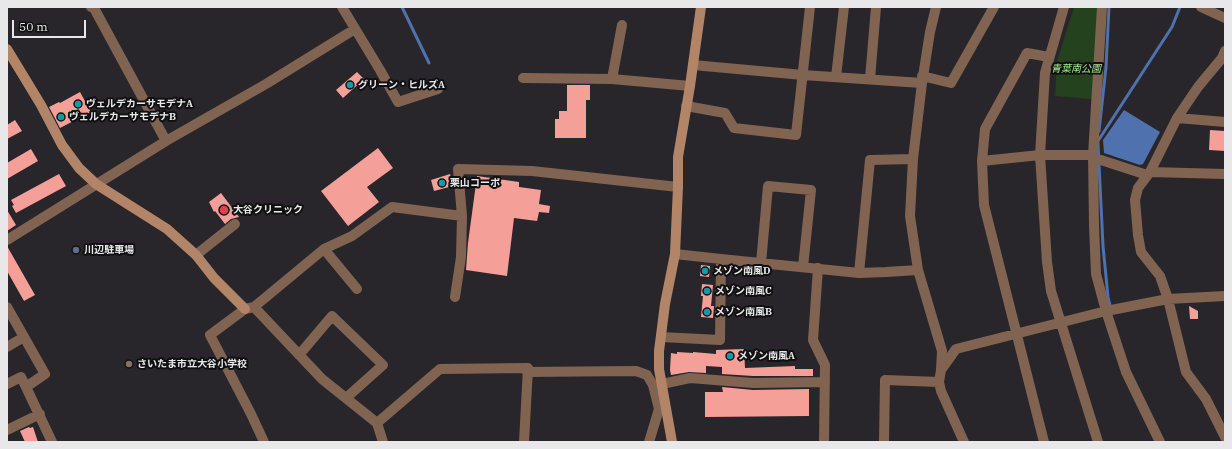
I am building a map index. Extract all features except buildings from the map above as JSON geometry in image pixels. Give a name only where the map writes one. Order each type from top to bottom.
[{"type":"street","points":[[94,7],[166,141]]},
{"type":"street","points":[[342,7],[398,102],[438,89]]},
{"type":"street","points":[[672,442],[659,363],[659,351],[665,304],[675,254],[678,157],[701,7]]},
{"type":"street","points":[[686,106],[725,114],[734,128],[796,135],[810,7]]},
{"type":"street","points":[[836,77],[844,7]]},
{"type":"street","points":[[870,79],[876,7]]},
{"type":"street","points":[[936,7],[922,79],[913,159],[910,216],[918,270],[942,351],[942,370],[939,382],[941,391],[964,442]]},
{"type":"street","points":[[693,65],[803,75],[870,79],[922,79],[951,83],[994,7]]},
{"type":"street","points":[[1064,7],[1045,73],[1040,155],[1046,262],[1051,291],[1098,442]]},
{"type":"street","points":[[1102,7],[1097,157],[1096,274],[1106,311],[1126,372],[1160,442]]},
{"type":"street","points":[[1201,7],[1225,18]]},
{"type":"street","points":[[612,79],[622,25]]},
{"type":"street","points":[[7,240],[166,141],[266,84],[355,29]]},
{"type":"street","points":[[7,49],[41,104],[62,145],[79,168],[96,184],[167,229],[196,256],[214,278],[250,308],[299,354],[322,379],[377,423],[383,442]]},
{"type":"street","points":[[1044,442],[1018,333],[984,205],[982,161],[985,129],[1027,53],[1049,57]]},
{"type":"street","points":[[1224,56],[1198,87],[1177,118],[1148,173],[1138,188],[1135,200],[1141,252],[1160,276],[1168,299],[1186,372],[1206,399],[1225,437]]},
{"type":"street","points":[[523,78],[612,79],[690,86]]},
{"type":"street","points":[[1177,118],[1225,122]]},
{"type":"street","points":[[982,161],[1040,155],[1097,157],[1148,173],[1225,174]]},
{"type":"street","points":[[859,272],[870,160],[913,159]]},
{"type":"street","points":[[455,297],[460,257],[462,216],[458,169],[532,171],[678,187]]},
{"type":"street","points":[[761,263],[768,186],[811,190],[804,267]]},
{"type":"street","points":[[264,442],[210,335],[250,308],[324,249],[352,236],[392,207],[462,216]]},
{"type":"street","points":[[196,256],[235,224]]},
{"type":"street","points":[[324,249],[357,289]]},
{"type":"street","points":[[675,254],[859,272],[918,270]]},
{"type":"street","points":[[661,337],[720,340],[721,259]]},
{"type":"street","points":[[818,268],[813,340],[825,365],[824,442]]},
{"type":"street","points":[[942,370],[956,349],[1106,311],[1168,299],[1225,296]]},
{"type":"street","points":[[7,307],[45,374],[26,387]]},
{"type":"street","points":[[299,354],[332,316],[383,365],[346,398]]},
{"type":"street","points":[[7,347],[24,337]]},
{"type":"street","points":[[377,423],[440,369],[528,368],[524,442]]},
{"type":"street","points":[[527,372],[636,371],[647,375],[653,385],[658,409],[649,442]]},
{"type":"street","points":[[7,384],[21,377],[40,414],[52,442]]},
{"type":"street","points":[[662,384],[690,378],[753,383],[825,382]]},
{"type":"street","points":[[884,442],[885,380],[939,382]]},
{"type":"street","points":[[7,430],[40,414]]},
{"type":"green space","name":"青葉南公園","points":[[1074,7],[1099,7],[1092,99],[1055,96],[1057,61]]},
{"type":"water","points":[[1124,110],[1160,132],[1143,164],[1140,165],[1104,153],[1103,140]]},
{"type":"waterway","points":[[402,7],[429,63]]},
{"type":"waterway","points":[[1099,131],[1106,67],[1109,7]]},
{"type":"waterway","points":[[1098,141],[1172,27],[1180,7]]},
{"type":"waterway","points":[[1098,143],[1103,246],[1108,297],[1111,309]]},
{"type":"place","name":"グリーン・ヒルズA","points":[[350,85]]},
{"type":"place","name":"ヴェルデカーサモデナA","points":[[78,104]]},
{"type":"place","name":"ヴェルデカーサモデナB","points":[[61,117]]},
{"type":"place","name":"栗山コーポ","points":[[442,183]]},
{"type":"place","name":"大谷クリニック","points":[[224,210]]},
{"type":"place","name":"川辺駐車場","points":[[76,250]]},
{"type":"place","name":"メゾン南風D","points":[[705,271]]},
{"type":"place","name":"メゾン南風C","points":[[707,291]]},
{"type":"place","name":"メゾン南風B","points":[[707,312]]},
{"type":"place","name":"メゾン南風A","points":[[730,356]]},
{"type":"place","name":"さいたま市立大谷小学校","points":[[129,364]]}]
